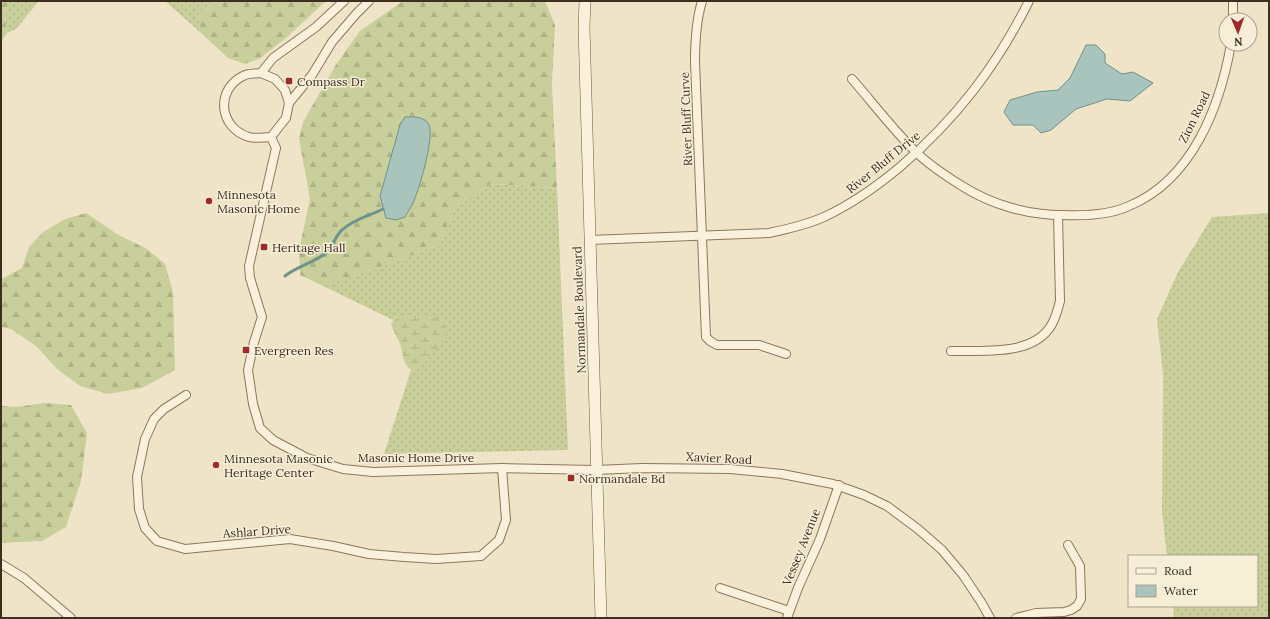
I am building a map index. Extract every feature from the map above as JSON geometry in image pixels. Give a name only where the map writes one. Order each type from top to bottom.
[{"type":"street","points":[[261,73],[273,58],[316,27],[344,1]]},
{"type":"street","points":[[289,103],[285,90],[275,79],[261,73],[244,75],[232,84],[226,92],[223,106],[227,121],[235,131],[250,138],[271,137],[286,118],[289,103],[312,75],[332,42],[369,1]]},
{"type":"street","name":"Normandale Boulevard","points":[[585,1],[584,27],[589,240],[601,618]]},
{"type":"street","name":"River Bluff Curve","points":[[702,1],[696,37],[706,336],[710,341],[717,345],[759,344],[786,354]]},
{"type":"street","name":"River Bluff Drive","points":[[589,240],[769,233],[796,227],[823,217],[848,205],[872,190],[916,153],[956,113],[983,80],[1006,44],[1029,1]]},
{"type":"street","points":[[1233,1],[1233,12]]},
{"type":"street","name":"Zion Road","points":[[852,79],[916,153],[963,187],[990,200],[1019,210],[1079,216],[1109,212],[1127,207],[1143,200],[1172,177],[1191,152],[1206,126],[1218,97],[1227,68],[1230,52]]},
{"type":"street","name":"Masonic Home Drive","points":[[271,137],[276,148],[249,266],[250,278],[262,317],[254,342],[248,370],[253,404],[260,428],[289,450],[307,458],[343,469],[381,472],[502,468],[596,470]]},
{"type":"street","points":[[951,351],[1004,350],[1018,348],[1031,344],[1042,336],[1051,326],[1057,314],[1060,301],[1058,215]]},
{"type":"street","name":"Ashlar Drive","points":[[186,395],[164,409],[154,419],[145,439],[137,477],[139,509],[145,528],[157,541],[185,549],[290,539],[370,554],[436,559],[481,556],[499,540],[506,520],[502,468]]},
{"type":"street","name":"Xavier Road","points":[[596,470],[657,468],[730,469],[782,474],[839,485],[887,506],[918,529],[942,550],[963,575],[990,618]]},
{"type":"street","name":"Vessey Avenue","points":[[788,614],[820,539],[839,485]]},
{"type":"street","points":[[1016,618],[1036,613],[1064,612],[1077,606],[1081,599],[1080,566],[1068,546]]},
{"type":"street","points":[[1,564],[24,578],[71,618]]},
{"type":"street","points":[[720,588],[788,614]]},
{"type":"green space","points":[[1,1],[9,1],[5,15],[7,33],[1,42]]},
{"type":"green space","points":[[9,1],[39,1],[16,29],[7,33],[5,15]]},
{"type":"green space","points":[[165,1],[218,1],[198,13],[200,32]]},
{"type":"green space","points":[[218,1],[326,1],[286,38],[259,59],[245,64],[228,58],[200,32],[198,13]]},
{"type":"green space","points":[[403,1],[545,1],[555,25],[552,84],[557,188],[491,184],[456,206],[439,245],[323,286],[300,275],[299,250],[310,199],[299,139],[303,122],[335,66],[360,31]]},
{"type":"green space","points":[[491,184],[557,188],[568,450],[384,454],[411,370],[419,368],[398,316],[393,320],[323,286],[439,245],[456,206]]},
{"type":"green space","points":[[86,213],[117,234],[147,249],[165,264],[173,292],[175,370],[142,388],[108,394],[80,386],[57,369],[37,347],[11,329],[1,327],[1,279],[22,268],[29,247],[43,232],[65,219]]},
{"type":"green space","points":[[1269,213],[1269,618],[1174,618],[1173,607],[1258,607],[1258,555],[1167,555],[1162,512],[1163,374],[1157,319],[1178,272],[1212,217]]},
{"type":"green space","points":[[398,316],[422,316],[435,318],[444,323],[447,329],[444,338],[436,350],[423,365],[418,368],[411,370],[404,361],[400,344],[391,323]]},
{"type":"green space","points":[[44,403],[71,405],[87,433],[81,481],[66,527],[42,541],[1,543],[1,406],[17,407]]},
{"type":"water","points":[[1086,45],[1096,45],[1105,54],[1105,63],[1122,74],[1133,72],[1153,83],[1130,101],[1107,99],[1076,109],[1051,130],[1041,133],[1033,125],[1013,125],[1004,112],[1010,100],[1037,92],[1058,90],[1070,78]]},
{"type":"water","points":[[405,117],[418,117],[426,121],[430,128],[430,137],[429,148],[423,171],[412,206],[405,217],[396,220],[386,218],[380,196],[400,125]]},
{"type":"waterway","points":[[285,276],[294,270],[316,260],[326,253],[340,232],[347,226],[383,209]]},
{"type":"place","name":"Compass Dr","points":[[289,81]]},
{"type":"place","name":"Minnesota Masonic Home","points":[[209,201]]},
{"type":"place","name":"Heritage Hall","points":[[264,247]]},
{"type":"place","name":"Evergreen Res","points":[[246,350]]},
{"type":"place","name":"Minnesota Masonic Heritage Center","points":[[216,465]]},
{"type":"place","name":"Normandale Bd","points":[[571,478]]}]
